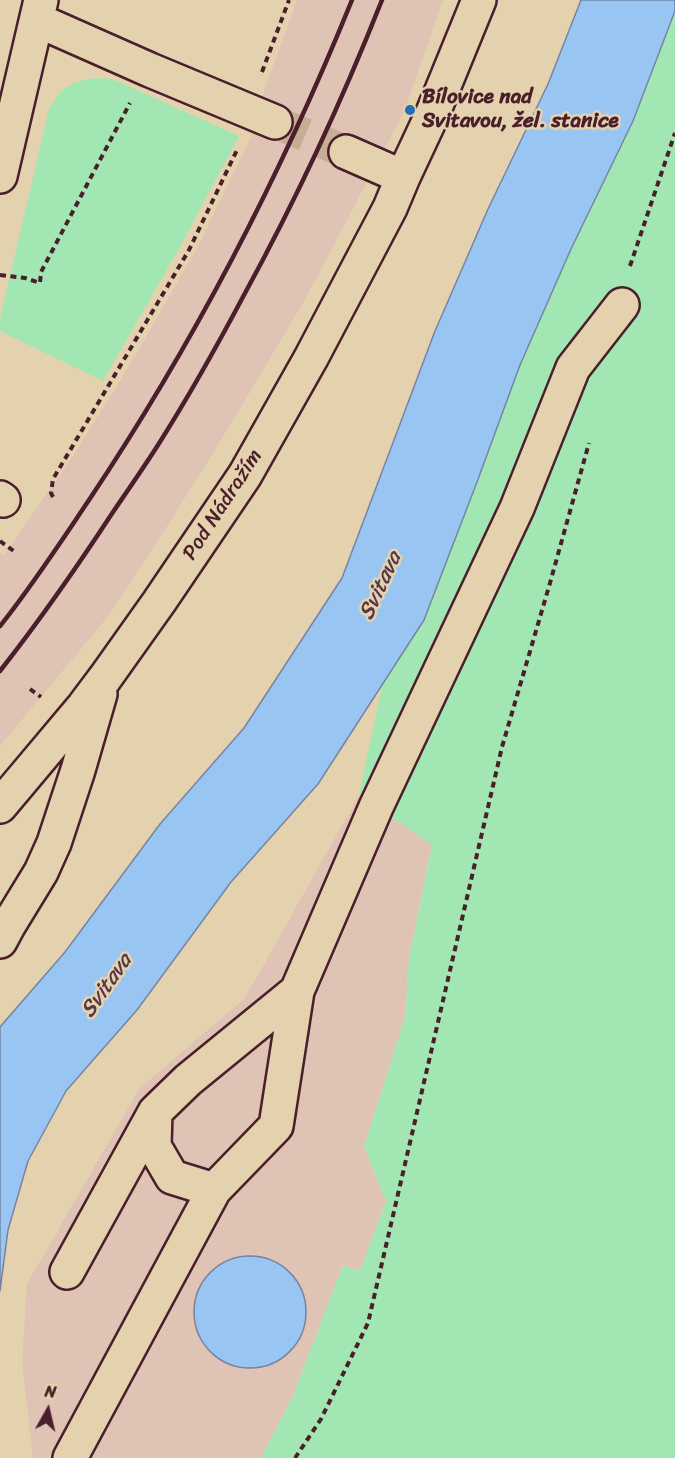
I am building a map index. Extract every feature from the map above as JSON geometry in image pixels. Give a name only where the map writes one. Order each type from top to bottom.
[{"type":"street","name":"Pod Nádražím","points":[[0,806],[105,678],[245,475],[311,358],[390,208],[432,115],[479,0]]},
{"type":"street","points":[[0,176],[39,10],[150,70],[261,116]]},
{"type":"street","points":[[346,152],[403,177]]},
{"type":"street","points":[[70,1458],[214,1190],[276,1126],[297,991],[380,798],[517,508],[573,368],[622,305]]},
{"type":"street","points":[[0,941],[41,872],[54,843],[105,678]]},
{"type":"street","points":[[67,1272],[155,1112],[188,1080],[297,991]]},
{"type":"street","points":[[155,1112],[154,1146],[172,1177],[214,1190]]},
{"type":"path","points":[[53,498],[51,485],[53,479],[189,250],[243,135],[261,116],[289,0]]},
{"type":"path","points":[[0,275],[25,278],[40,283],[41,272],[135,95]]},
{"type":"path","points":[[622,305],[632,257],[675,133]]},
{"type":"path","points":[[295,1458],[321,1419],[369,1323],[502,747],[590,439]]},
{"type":"path","points":[[0,541],[15,552]]},
{"type":"shaded area","points":[[297,0],[443,0],[404,112],[306,298],[231,424],[110,614],[0,746],[0,553],[4,555],[75,453],[132,361],[196,250],[252,135],[265,88]]},
{"type":"shaded area","points":[[359,795],[432,844],[409,958],[405,1017],[364,1147],[386,1201],[360,1271],[343,1265],[293,1396],[261,1458],[33,1458],[22,1362],[27,1284],[139,1089],[245,998]]},
{"type":"green space","points":[[675,12],[675,1458],[261,1458],[293,1396],[343,1265],[360,1271],[386,1201],[364,1147],[405,1017],[409,958],[432,845],[359,795],[383,682],[424,620],[520,365],[571,249],[633,121]]},
{"type":"green space","points":[[95,78],[112,79],[239,136],[181,245],[103,381],[0,331],[0,319],[49,109],[58,95],[67,87],[79,81]]},
{"type":"water","name":"Svitava","points":[[581,0],[675,0],[675,11],[633,121],[571,249],[520,365],[424,620],[318,784],[231,882],[137,1010],[66,1091],[28,1161],[8,1230],[0,1291],[0,1027],[65,952],[160,824],[244,728],[342,578],[435,331],[488,209],[548,84]]},
{"type":"water","points":[[250,1256],[271,1260],[289,1273],[302,1291],[306,1312],[302,1333],[289,1351],[271,1364],[250,1368],[229,1364],[211,1351],[198,1333],[194,1312],[198,1291],[211,1273],[229,1260]]},
{"type":"tunnel","points":[[275,122],[346,152]]},
{"type":"railway","points":[[0,626],[35,580],[128,441],[200,319],[296,130],[352,0]]},
{"type":"railway","points":[[0,671],[86,553],[158,445],[224,333],[300,187],[382,0]]},
{"type":"place","name":"Bílovice nad Svitavou, žel. stanice","points":[[410,110]]}]
